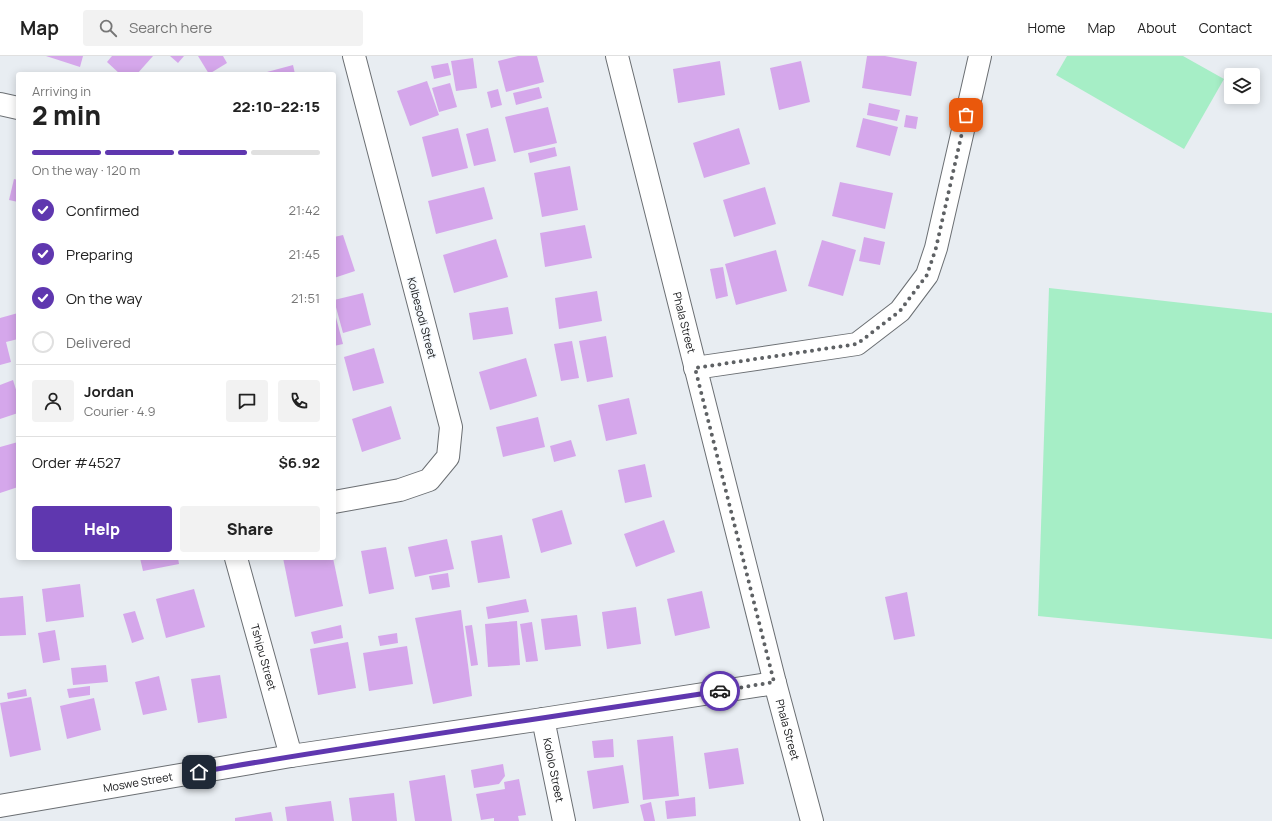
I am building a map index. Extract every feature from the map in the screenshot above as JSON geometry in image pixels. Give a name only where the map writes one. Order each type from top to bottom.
[{"type":"street","name":"Kolbesodi Street","points":[[336,502],[400,490],[429,480],[448,457],[450,427],[354,56]]},
{"type":"street","name":"Phala Street","points":[[617,56],[774,682],[812,821]]},
{"type":"street","points":[[695,368],[857,344],[900,311],[927,275],[936,248],[980,56]]},
{"type":"street","points":[[0,104],[16,108]]},
{"type":"street","name":"Tshipu Street","points":[[237,560],[291,756]]},
{"type":"street","name":"Moswe Street","points":[[0,806],[291,756],[543,719],[774,682]]},
{"type":"street","name":"Kololo Street","points":[[543,719],[564,821]]},
{"type":"green space","points":[[1067,56],[1183,56],[1224,79],[1184,149],[1056,75]]},
{"type":"green space","points":[[1049,288],[1272,313],[1272,639],[1038,616]]},
{"type":"building","points":[[46,56],[83,56],[80,67]]},
{"type":"building","points":[[112,56],[153,56],[139,72],[118,72],[107,62]]},
{"type":"building","points":[[170,56],[184,56],[178,63]]},
{"type":"building","points":[[198,56],[223,56],[227,63],[212,72],[208,72]]},
{"type":"building","points":[[518,56],[537,56],[544,82],[506,92],[498,61]]},
{"type":"building","points":[[867,56],[885,56],[917,62],[911,96],[862,88]]},
{"type":"building","points":[[473,58],[477,88],[456,91],[451,61]]},
{"type":"building","points":[[720,61],[725,95],[678,103],[673,69]]},
{"type":"building","points":[[801,61],[810,102],[779,110],[770,68]]},
{"type":"building","points":[[448,63],[451,75],[434,79],[431,66]]},
{"type":"building","points":[[293,65],[295,72],[267,72]]},
{"type":"building","points":[[427,81],[439,115],[410,126],[397,91]]},
{"type":"building","points":[[450,83],[457,107],[439,112],[432,88]]},
{"type":"building","points":[[539,87],[542,98],[516,105],[513,93]]},
{"type":"building","points":[[498,89],[502,105],[491,108],[487,92]]},
{"type":"building","points":[[869,103],[900,110],[897,121],[867,115]]},
{"type":"building","points":[[548,107],[557,143],[514,153],[505,117]]},
{"type":"building","points":[[906,115],[918,117],[916,129],[904,127]]},
{"type":"building","points":[[863,118],[898,127],[890,156],[856,147]]},
{"type":"building","points":[[458,128],[468,168],[432,177],[422,137]]},
{"type":"building","points":[[488,128],[496,161],[474,166],[466,134]]},
{"type":"building","points":[[739,128],[750,164],[704,178],[693,143]]},
{"type":"building","points":[[555,147],[557,156],[530,163],[528,153]]},
{"type":"building","points":[[570,166],[578,210],[542,217],[534,173]]},
{"type":"building","points":[[14,179],[16,180],[16,202],[9,200]]},
{"type":"building","points":[[840,182],[893,193],[885,229],[832,216]]},
{"type":"building","points":[[484,187],[493,219],[436,234],[428,201]]},
{"type":"building","points":[[765,187],[776,224],[734,237],[723,200]]},
{"type":"building","points":[[585,225],[592,258],[545,267],[540,233]]},
{"type":"building","points":[[343,235],[355,271],[336,277],[336,237]]},
{"type":"building","points":[[864,237],[885,242],[880,265],[859,261]]},
{"type":"building","points":[[496,239],[508,277],[454,293],[443,255]]},
{"type":"building","points":[[822,240],[856,250],[843,296],[808,286]]},
{"type":"building","points":[[776,250],[787,291],[736,305],[725,264]]},
{"type":"building","points":[[723,267],[728,296],[716,299],[710,269]]},
{"type":"building","points":[[597,291],[602,321],[559,329],[555,298]]},
{"type":"building","points":[[363,293],[371,325],[343,333],[336,307],[336,300]]},
{"type":"building","points":[[508,307],[513,334],[473,340],[469,313]]},
{"type":"building","points":[[16,314],[16,340],[6,342],[11,362],[0,365],[0,318]]},
{"type":"building","points":[[336,318],[343,344],[336,346]]},
{"type":"building","points":[[606,336],[613,377],[587,382],[579,341]]},
{"type":"building","points":[[572,341],[579,378],[561,381],[554,344]]},
{"type":"building","points":[[374,348],[384,383],[353,391],[344,357]]},
{"type":"building","points":[[526,358],[537,396],[490,410],[479,372]]},
{"type":"building","points":[[13,380],[16,390],[16,414],[0,419],[0,385]]},
{"type":"building","points":[[629,398],[637,434],[606,441],[598,405]]},
{"type":"building","points":[[391,406],[401,439],[362,452],[352,419]]},
{"type":"building","points":[[538,417],[545,447],[503,457],[496,427]]},
{"type":"building","points":[[571,440],[576,456],[554,462],[550,446]]},
{"type":"building","points":[[16,443],[16,488],[0,493],[0,447]]},
{"type":"building","points":[[645,464],[652,497],[625,503],[618,470]]},
{"type":"building","points":[[562,510],[572,544],[541,553],[532,519]]},
{"type":"building","points":[[664,520],[675,552],[636,567],[624,534]]},
{"type":"building","points":[[502,535],[510,578],[478,583],[471,541]]},
{"type":"building","points":[[447,539],[454,569],[415,577],[408,547]]},
{"type":"building","points":[[386,547],[394,589],[369,594],[361,551]]},
{"type":"building","points":[[140,560],[178,560],[179,564],[143,571]]},
{"type":"building","points":[[283,560],[333,560],[343,606],[295,617]]},
{"type":"building","points":[[448,573],[450,587],[432,590],[429,576]]},
{"type":"building","points":[[80,584],[84,617],[46,622],[42,589]]},
{"type":"building","points":[[194,589],[205,627],[166,638],[156,599]]},
{"type":"building","points":[[702,591],[710,628],[675,636],[667,599]]},
{"type":"building","points":[[907,592],[915,636],[894,640],[885,597]]},
{"type":"building","points":[[23,596],[26,635],[0,636],[0,598]]},
{"type":"building","points":[[526,599],[529,612],[488,619],[486,607]]},
{"type":"building","points":[[636,607],[641,644],[607,649],[602,612]]},
{"type":"building","points":[[461,610],[472,696],[433,704],[415,618]]},
{"type":"building","points":[[135,611],[144,639],[132,643],[123,614]]},
{"type":"building","points":[[577,615],[581,646],[545,650],[541,619]]},
{"type":"building","points":[[517,621],[520,665],[488,667],[485,624]]},
{"type":"building","points":[[532,622],[538,661],[526,662],[520,624]]},
{"type":"building","points":[[341,625],[343,638],[314,644],[311,632]]},
{"type":"building","points":[[472,625],[478,665],[471,666],[465,626]]},
{"type":"building","points":[[55,630],[60,660],[43,663],[38,633]]},
{"type":"building","points":[[397,633],[398,643],[380,646],[378,636]]},
{"type":"building","points":[[348,642],[356,688],[318,695],[310,649]]},
{"type":"building","points":[[407,646],[413,684],[369,691],[363,653]]},
{"type":"building","points":[[106,665],[108,682],[73,685],[71,668]]},
{"type":"building","points":[[220,675],[227,718],[198,723],[191,679]]},
{"type":"building","points":[[159,676],[167,710],[143,715],[135,682]]},
{"type":"building","points":[[90,686],[90,695],[69,698],[67,689]]},
{"type":"building","points":[[26,689],[27,696],[8,699],[7,693]]},
{"type":"building","points":[[31,697],[41,750],[10,757],[0,703]]},
{"type":"building","points":[[94,698],[101,730],[67,739],[60,706]]},
{"type":"building","points":[[673,736],[679,796],[643,800],[637,740]]},
{"type":"building","points":[[613,739],[614,757],[594,758],[592,741]]},
{"type":"building","points":[[738,748],[744,784],[709,789],[704,753]]},
{"type":"building","points":[[503,764],[505,776],[499,784],[474,788],[471,770]]},
{"type":"building","points":[[623,765],[629,803],[593,809],[587,771]]},
{"type":"building","points":[[445,775],[452,821],[415,821],[409,781]]},
{"type":"building","points":[[519,779],[526,815],[518,816],[519,821],[494,821],[494,818],[481,820],[476,794],[505,789],[504,782]]},
{"type":"building","points":[[394,793],[397,821],[352,821],[349,798]]},
{"type":"building","points":[[695,797],[696,816],[667,819],[665,801]]},
{"type":"building","points":[[331,801],[334,821],[287,821],[285,807]]},
{"type":"building","points":[[651,802],[655,821],[644,821],[640,805]]},
{"type":"building","points":[[271,812],[273,821],[235,821],[235,818]]},
{"type":"way so far","points":[[720,691],[774,682],[695,368],[857,344],[900,311],[927,275],[936,248],[966,115]]},
{"type":"route","points":[[199,772],[291,756],[720,691]]}]
